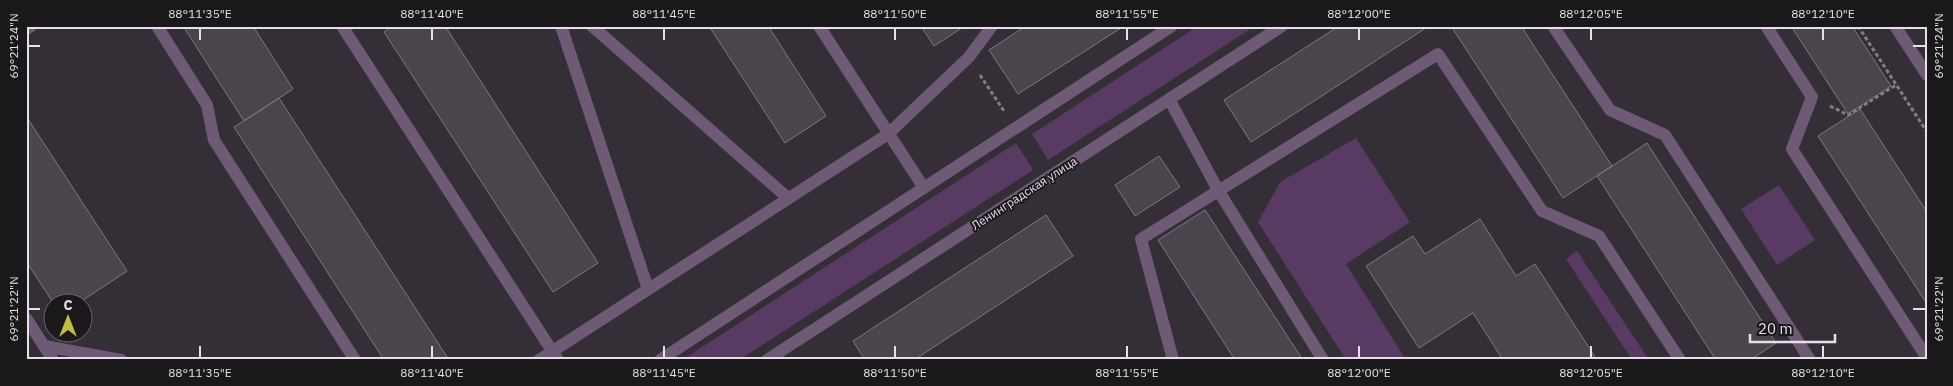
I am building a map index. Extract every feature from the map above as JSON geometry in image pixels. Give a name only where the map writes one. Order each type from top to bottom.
[{"type":"street","points":[[26,29],[31,26]]},
{"type":"street","points":[[157,26],[207,105],[214,140],[355,360]]},
{"type":"street","points":[[342,26],[555,355]]},
{"type":"street","points":[[561,26],[648,289]]},
{"type":"street","points":[[592,26],[788,198]]},
{"type":"street","points":[[819,26],[924,188]]},
{"type":"street","points":[[539,360],[555,355],[648,289],[888,134],[969,57],[992,26]]},
{"type":"street","points":[[660,360],[1172,26]]},
{"type":"street","name":"Ленинградская улица","points":[[767,360],[1282,26]]},
{"type":"street","points":[[1553,26],[1610,110],[1665,135],[1810,360]]},
{"type":"street","points":[[1766,26],[1812,97],[1792,149],[1927,358]]},
{"type":"street","points":[[1895,26],[1927,75]]},
{"type":"street","points":[[1172,360],[1141,238],[1438,54],[1542,211],[1599,236],[1680,360]]},
{"type":"street","points":[[1169,100],[1218,190],[1323,360]]},
{"type":"street","points":[[26,318],[53,360]]},
{"type":"street","points":[[44,346],[121,360]]},
{"type":"path","points":[[1858,26],[1927,132]]},
{"type":"path","points":[[969,57],[1015,128]]},
{"type":"path","points":[[1812,97],[1848,115],[1896,85]]},
{"type":"shaded area","points":[[1198,26],[1255,26],[1048,160],[1032,134]]},
{"type":"shaded area","points":[[1356,138],[1410,222],[1346,264],[1406,360],[1346,360],[1258,222],[1280,182]]},
{"type":"shaded area","points":[[1016,143],[1033,170],[739,360],[682,360]]},
{"type":"shaded area","points":[[1779,185],[1815,240],[1777,265],[1741,209]]},
{"type":"shaded area","points":[[1577,251],[1649,360],[1632,360],[1566,259]]},
{"type":"building","points":[[183,26],[253,26],[293,89],[244,121]]},
{"type":"building","points":[[392,26],[445,26],[598,263],[553,292],[384,32]]},
{"type":"building","points":[[709,26],[768,26],[826,116],[785,143]]},
{"type":"building","points":[[921,26],[965,26],[934,46]]},
{"type":"building","points":[[1026,26],[1124,26],[1018,94],[989,50]]},
{"type":"building","points":[[1339,26],[1429,26],[1251,142],[1224,100]]},
{"type":"building","points":[[1451,26],[1521,26],[1612,166],[1563,198]]},
{"type":"building","points":[[1791,26],[1852,26],[1891,86],[1848,114]]},
{"type":"building","points":[[279,98],[449,360],[384,360],[234,127]]},
{"type":"building","points":[[1860,109],[1927,212],[1927,304],[1818,136]]},
{"type":"building","points":[[26,116],[127,271],[92,294],[47,294],[26,261]]},
{"type":"building","points":[[1647,143],[1776,343],[1750,360],[1716,360],[1597,176]]},
{"type":"building","points":[[1159,156],[1180,187],[1135,216],[1115,185]]},
{"type":"building","points":[[1205,210],[1303,360],[1235,360],[1158,240]]},
{"type":"building","points":[[1046,215],[1073,256],[914,360],[865,360],[853,341]]},
{"type":"building","points":[[1480,219],[1516,276],[1535,264],[1597,360],[1503,360],[1473,313],[1419,348],[1366,266],[1413,236],[1425,254]]}]
